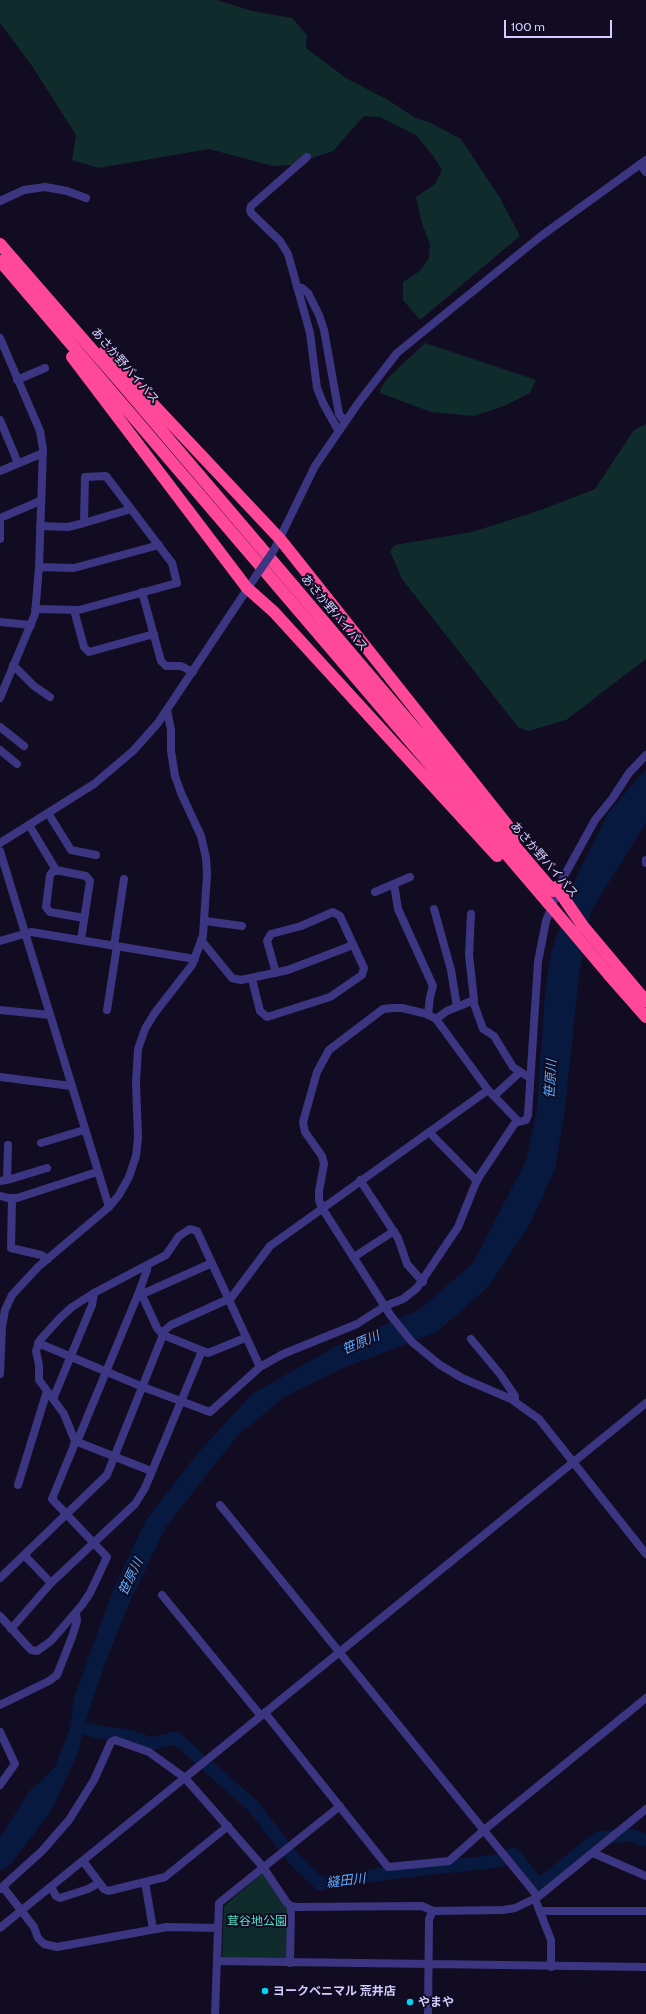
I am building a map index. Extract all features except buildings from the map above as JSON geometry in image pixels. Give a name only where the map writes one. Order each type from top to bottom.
[{"type":"highway","name":"あさか野バイパス","points":[[0,244],[37,288],[122,383],[555,889],[582,926],[646,1001]]},
{"type":"highway","name":"あさか野バイパス","points":[[0,262],[646,1017]]},
{"type":"highway","points":[[0,262],[247,588],[274,612],[512,871],[549,904]]},
{"type":"highway","points":[[37,288],[86,334],[130,379],[277,544],[555,889]]},
{"type":"street","points":[[307,157],[251,206],[250,210],[251,214],[272,233],[286,250],[310,333],[317,388],[323,403],[338,430]]},
{"type":"street","points":[[0,843],[94,784],[113,770],[146,737],[167,710],[277,544],[314,466],[338,430],[397,353],[541,236],[643,162],[646,172]]},
{"type":"street","points":[[0,201],[24,190],[45,187],[67,191],[86,198]]},
{"type":"street","points":[[297,287],[302,288],[308,293],[319,315],[324,330],[339,414],[345,422]]},
{"type":"street","points":[[0,338],[40,431],[43,453],[40,502],[39,567],[35,609],[31,625],[0,698]]},
{"type":"street","points":[[17,380],[45,368]]},
{"type":"street","points":[[0,420],[18,463]]},
{"type":"street","points":[[0,471],[43,453]]},
{"type":"street","points":[[35,609],[74,610],[177,583],[172,563],[106,476],[85,476],[84,523]]},
{"type":"street","points":[[0,518],[40,502]]},
{"type":"street","points":[[40,526],[68,527],[131,509]]},
{"type":"street","points":[[0,522],[0,539]]},
{"type":"street","points":[[39,567],[74,568],[159,545]]},
{"type":"street","points":[[142,592],[160,660],[164,665],[181,666],[192,672]]},
{"type":"street","points":[[74,610],[84,647],[89,652],[154,634]]},
{"type":"street","points":[[0,622],[31,625]]},
{"type":"street","points":[[13,665],[34,686],[50,697]]},
{"type":"street","points":[[0,1374],[3,1320],[10,1300],[23,1282],[109,1207],[124,1189],[136,1156],[138,1138],[136,1065],[141,1041],[154,1014],[187,972],[195,959],[201,940],[205,921],[208,868],[201,836],[181,793],[175,776],[167,710]]},
{"type":"street","points":[[0,727],[24,746]]},
{"type":"street","points":[[0,750],[17,764]]},
{"type":"street","points":[[646,755],[630,773],[595,820],[563,878],[546,921],[538,962],[528,1115],[522,1122],[517,1120],[491,1093],[436,1019],[428,1015],[402,1008],[383,1010],[329,1050],[316,1072],[303,1122],[305,1132],[322,1156],[324,1164],[318,1200],[385,1306],[412,1342],[440,1365],[462,1378],[515,1401],[539,1419],[646,1554]]},
{"type":"street","points":[[48,813],[70,850],[96,854]]},
{"type":"street","points":[[29,825],[58,871]]},
{"type":"street","points":[[0,851],[84,1130],[109,1207]]},
{"type":"street","points":[[81,940],[90,881],[86,876],[53,871],[50,875],[46,906],[50,912],[84,918]]},
{"type":"street","points":[[375,892],[410,877]]},
{"type":"street","points":[[107,1010],[124,879]]},
{"type":"street","points":[[394,884],[398,909],[433,986],[428,1015]]},
{"type":"street","points":[[434,909],[451,970],[458,1007]]},
{"type":"street","points":[[252,979],[260,1011],[265,1016],[311,1005],[330,998],[363,974],[364,967],[340,916],[333,912],[301,926],[272,933],[267,941],[276,973]]},
{"type":"street","points":[[471,914],[469,954],[474,1001],[483,1029],[494,1036],[511,1065],[530,1078]]},
{"type":"street","points":[[205,921],[242,926]]},
{"type":"street","points":[[0,941],[31,932],[195,959]]},
{"type":"street","points":[[201,940],[232,978],[241,980],[252,979],[300,966],[353,945]]},
{"type":"street","points":[[436,1019],[447,1011],[474,1001]]},
{"type":"street","points":[[0,1010],[50,1016]]},
{"type":"street","points":[[0,1578],[106,1474],[116,1456],[165,1330],[171,1325],[229,1300],[238,1291],[270,1246],[360,1180],[520,1072]]},
{"type":"street","points":[[0,1077],[71,1086]]},
{"type":"street","points":[[38,1343],[143,1387],[210,1412],[260,1366],[283,1354],[357,1324],[385,1306],[408,1295],[423,1282],[442,1249],[458,1226],[477,1181],[517,1120]]},
{"type":"street","points":[[40,1143],[84,1130]]},
{"type":"street","points":[[429,1132],[477,1181]]},
{"type":"street","points":[[8,1145],[4,1180],[47,1168]]},
{"type":"street","points":[[0,1196],[12,1199],[98,1172]]},
{"type":"street","points":[[360,1180],[394,1231],[400,1242],[407,1264],[423,1282]]},
{"type":"street","points":[[12,1199],[11,1248],[41,1254],[48,1259]]},
{"type":"street","points":[[151,1471],[76,1441],[64,1414],[39,1378],[39,1366],[36,1352],[38,1343],[72,1307],[94,1293],[166,1255],[179,1236],[190,1229],[198,1232],[245,1338],[260,1366]]},
{"type":"street","points":[[354,1257],[394,1231]]},
{"type":"street","points":[[140,1292],[212,1263]]},
{"type":"street","points":[[0,1616],[31,1650],[35,1652],[48,1644],[76,1613],[90,1593],[107,1556],[54,1502],[52,1498],[140,1292],[147,1270],[147,1265]]},
{"type":"street","points":[[140,1292],[157,1328],[163,1335],[202,1352],[211,1353],[245,1338]]},
{"type":"street","points":[[53,1399],[92,1305],[94,1293]]},
{"type":"street","points":[[471,1339],[500,1374],[515,1396],[515,1401]]},
{"type":"street","points":[[11,1629],[51,1583],[94,1544],[134,1504],[145,1488],[202,1352]]},
{"type":"street","points":[[18,1485],[47,1391]]},
{"type":"street","points":[[0,1928],[646,1403]]},
{"type":"street","points":[[220,1505],[484,1830],[537,1898],[551,1940],[551,1967]]},
{"type":"street","points":[[24,1555],[51,1583]]},
{"type":"street","points":[[162,1595],[340,1806],[388,1867],[449,1861],[484,1830],[646,1698]]},
{"type":"street","points":[[0,1705],[49,1681],[57,1675],[77,1621],[76,1613]]},
{"type":"street","points":[[0,1732],[15,1764],[0,1785]]},
{"type":"street","points":[[218,1928],[167,1927],[56,1947],[44,1944],[38,1938],[34,1927],[2,1888],[42,1851],[69,1820],[94,1780],[112,1741],[118,1741],[149,1752],[184,1778],[264,1867],[285,1900],[291,1906],[422,1906],[433,1911],[503,1910],[515,1908],[537,1898],[646,1809]]},
{"type":"street","points":[[216,2014],[220,1902],[340,1806]]},
{"type":"street","points":[[83,1861],[108,1891],[167,1876],[228,1826]]},
{"type":"street","points":[[593,1853],[646,1876]]},
{"type":"street","points":[[51,1887],[56,1896],[60,1898],[88,1889],[99,1882]]},
{"type":"street","points":[[145,1882],[153,1929]]},
{"type":"street","points":[[290,1963],[291,1906]]},
{"type":"street","points":[[428,2014],[429,1919],[433,1911]]},
{"type":"street","points":[[541,1911],[646,1911]]},
{"type":"street","points":[[217,1961],[551,1967],[646,1967]]},
{"type":"green space","points":[[0,0],[217,0],[252,11],[292,18],[307,35],[306,48],[346,78],[388,100],[414,117],[433,124],[461,139],[500,198],[520,236],[420,320],[403,300],[403,282],[420,271],[429,258],[430,244],[422,224],[416,197],[435,184],[442,170],[434,157],[416,135],[380,117],[364,116],[333,151],[292,165],[272,166],[209,149],[99,168],[72,160],[76,135],[32,66],[0,23]]},
{"type":"green space","points":[[425,343],[536,380],[530,393],[504,406],[474,416],[431,412],[380,393],[380,390],[386,380]]},
{"type":"green space","points":[[646,424],[646,659],[566,720],[528,731],[518,727],[402,579],[390,551],[395,545],[472,532],[541,510],[595,489],[634,430]]},
{"type":"green space","name":"茸谷地公園","points":[[264,1872],[290,1907],[288,1961],[222,1958],[224,1906]]},
{"type":"water","name":"笹原川","points":[[646,769],[646,823],[591,911],[579,975],[565,1108],[555,1169],[531,1222],[489,1286],[437,1332],[341,1369],[286,1396],[238,1435],[166,1527],[130,1601],[106,1661],[86,1719],[78,1753],[51,1811],[12,1863],[0,1871],[0,1837],[29,1792],[55,1767],[70,1728],[74,1698],[113,1590],[146,1520],[197,1454],[252,1394],[331,1349],[420,1309],[473,1263],[526,1161],[537,1110],[545,992],[551,954],[573,884],[609,812]]},
{"type":"waterway","name":"縫田川","points":[[76,1726],[99,1732],[123,1735],[139,1739],[150,1744],[176,1738],[253,1806],[294,1859],[320,1884],[388,1873],[498,1861],[513,1854],[539,1885],[598,1838],[630,1835],[646,1840]]},
{"type":"place","name":"ヨークベニマル 荒井店","points":[[265,1991]]},
{"type":"place","name":"やまや","points":[[410,2002]]}]
